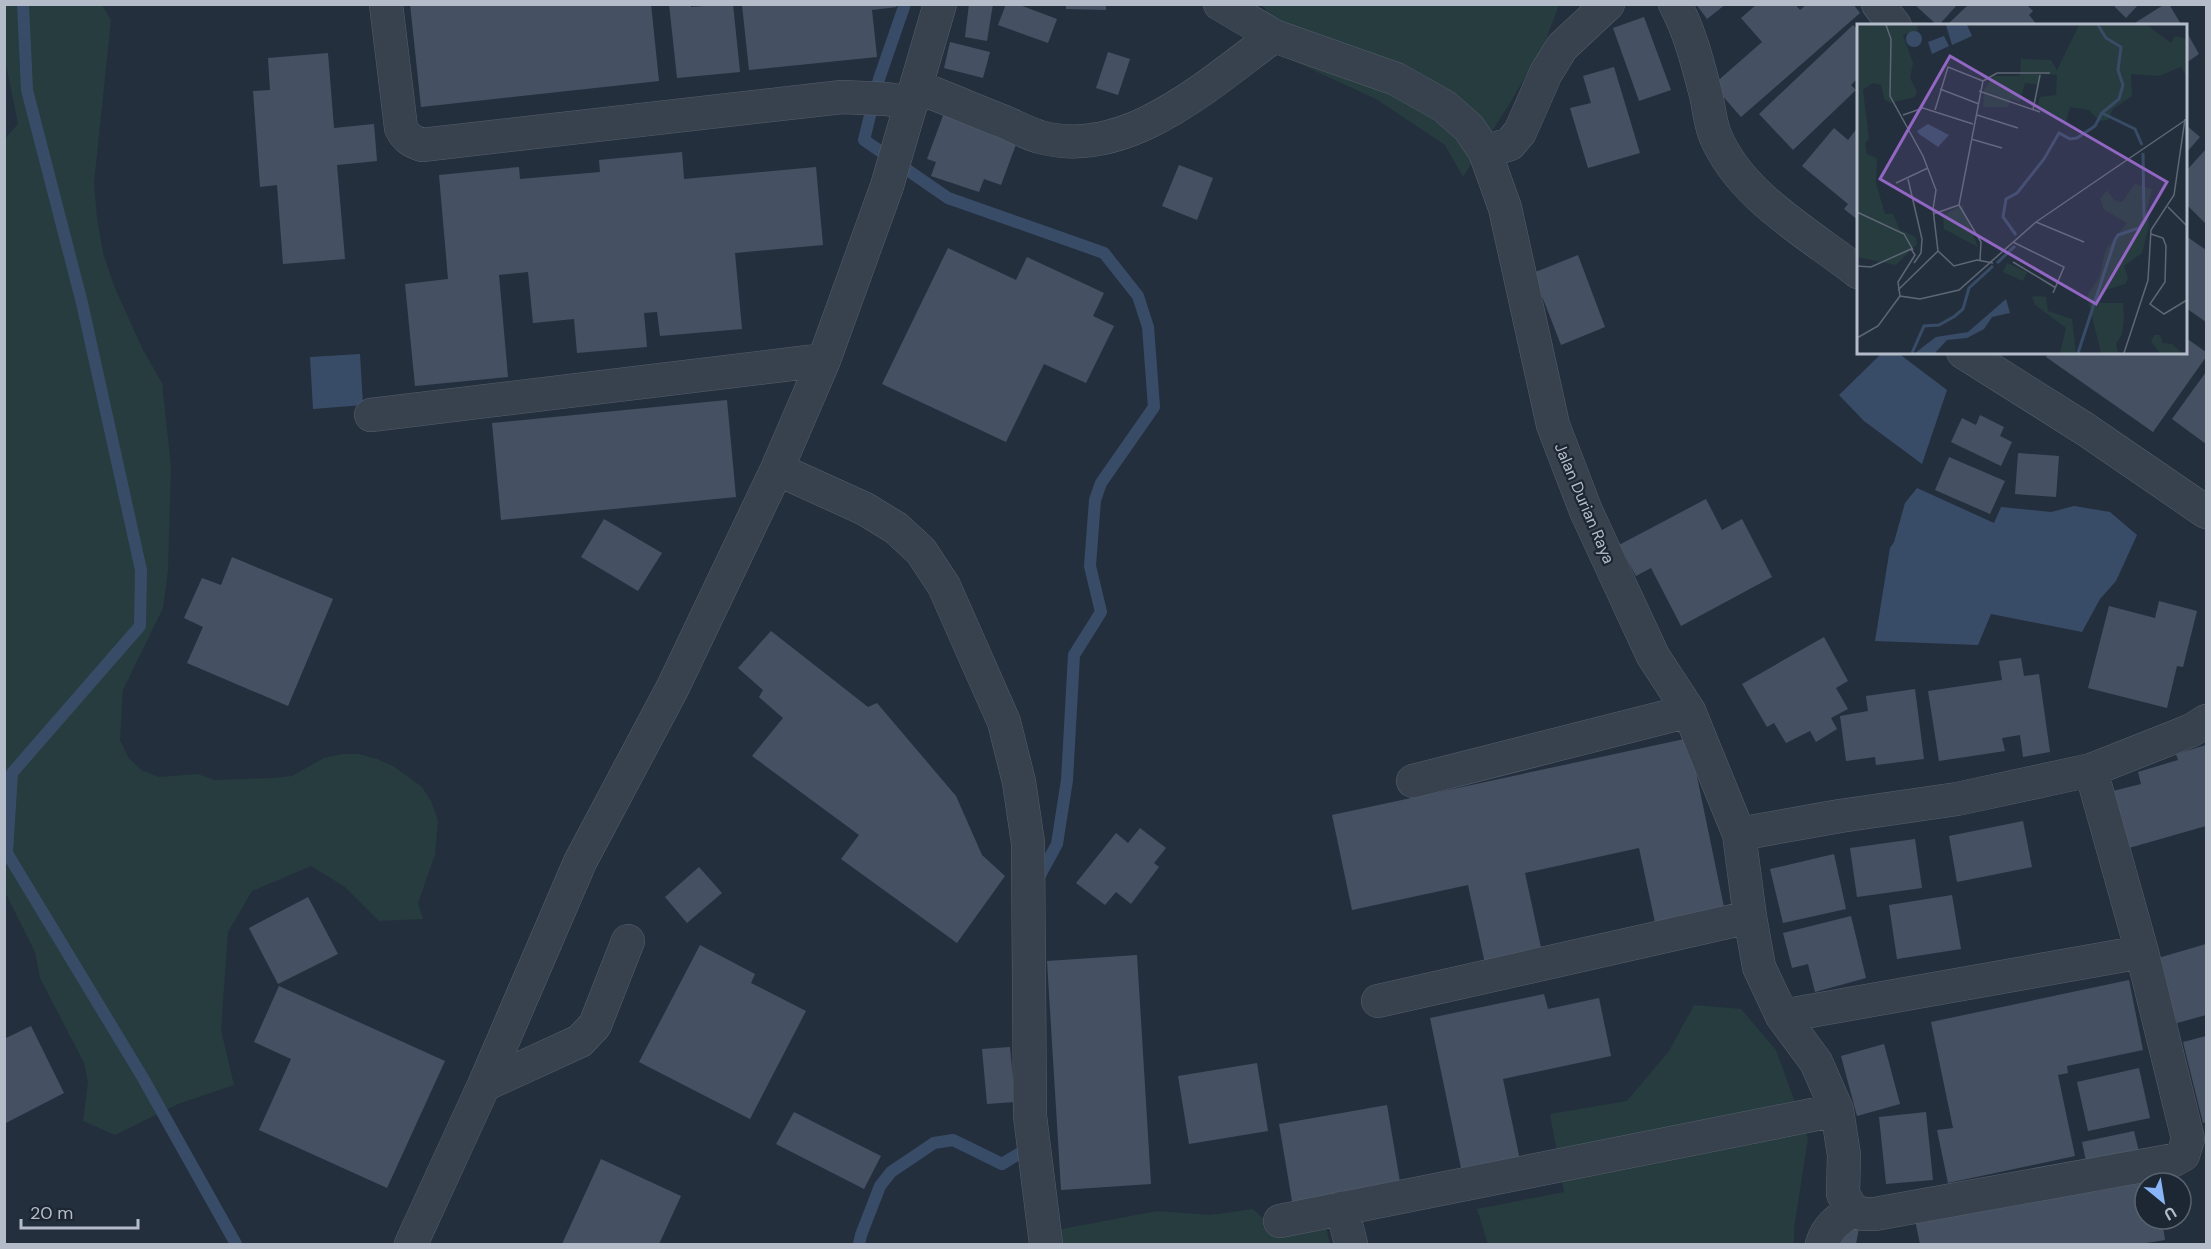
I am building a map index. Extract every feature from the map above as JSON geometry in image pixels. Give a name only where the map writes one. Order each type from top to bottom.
[{"type":"street","points":[[386,4],[401,128],[411,141],[422,145],[842,97],[905,96],[1040,137],[1088,142],[1112,137],[1178,106],[1274,36]]},
{"type":"street","points":[[411,1245],[484,1085],[580,862],[673,687],[777,469],[824,360],[887,186],[899,144],[905,96],[940,4]]},
{"type":"street","name":"Jalan Durian Raya","points":[[1220,4],[1274,36],[1396,79],[1444,106],[1469,128],[1485,152],[1505,208],[1553,425],[1586,511],[1653,656],[1689,711],[1739,834],[1759,968],[1782,1016],[1816,1062],[1837,1110],[1844,1155],[1843,1194],[1852,1210]]},
{"type":"street","points":[[1485,152],[1510,144],[1520,132],[1546,73],[1563,47],[1608,4]]},
{"type":"street","points":[[1675,4],[1686,24],[1715,134],[1730,162],[1751,188],[1786,218],[1857,271]]},
{"type":"street","points":[[1878,4],[1893,24]]},
{"type":"street","points":[[1966,354],[2085,429],[2206,512]]},
{"type":"street","points":[[371,415],[824,360]]},
{"type":"street","points":[[777,469],[865,509],[896,528],[921,551],[944,586],[1004,722],[1019,782],[1028,843],[1030,1116],[1046,1245]]},
{"type":"street","points":[[1413,781],[1689,711]]},
{"type":"street","points":[[1739,834],[1840,816],[1958,799],[2091,770],[2183,734],[2206,721]]},
{"type":"street","points":[[1822,1245],[1834,1222],[1852,1210],[1863,1214],[1875,1214],[2174,1160],[2183,1155],[2188,1139],[2142,952],[2091,770]]},
{"type":"street","points":[[1378,1000],[1750,917]]},
{"type":"street","points":[[484,1085],[580,1041],[596,1025],[628,941]]},
{"type":"street","points":[[1782,1016],[2142,952]]},
{"type":"street","points":[[1280,1221],[1837,1110]]},
{"type":"street","points":[[1342,1208],[1352,1245]]},
{"type":"green space","points":[[5,4],[102,5],[111,20],[94,183],[97,218],[103,253],[114,286],[143,350],[162,383],[171,466],[168,571],[163,608],[123,690],[120,740],[128,757],[141,770],[159,777],[198,774],[214,780],[292,776],[324,758],[342,754],[359,754],[393,766],[422,787],[431,801],[438,820],[435,855],[418,903],[423,919],[379,921],[345,887],[311,866],[252,891],[228,932],[221,1030],[234,1085],[178,1104],[115,1135],[83,1121],[88,1082],[84,1063],[40,978],[35,952],[5,892],[4,140],[18,124],[5,60]]},
{"type":"green space","points":[[1261,5],[1559,5],[1544,45],[1463,177],[1445,145],[1376,99],[1276,53],[1265,8]]},
{"type":"green space","points":[[1694,1005],[1741,1009],[1776,1050],[1808,1138],[1794,1228],[1794,1244],[1488,1244],[1477,1209],[1564,1192],[1550,1114],[1627,1101],[1669,1051]]},
{"type":"green space","points":[[1253,1209],[1278,1232],[1326,1227],[1330,1244],[1033,1244],[1030,1235],[1157,1211],[1210,1215]]},
{"type":"water","points":[[360,354],[363,405],[313,409],[310,357]]},
{"type":"water","points":[[1881,354],[1899,354],[1947,390],[1922,464],[1864,421],[1839,395]]},
{"type":"water","points":[[1917,488],[1994,523],[2001,507],[2051,512],[2074,506],[2110,512],[2137,535],[2116,581],[2100,599],[2082,632],[1991,614],[1978,645],[1875,641],[1890,548],[1894,542],[1905,503]]},
{"type":"building","points":[[410,4],[651,4],[659,81],[421,107]]},
{"type":"building","points":[[669,4],[691,4],[691,7],[733,4],[740,72],[677,78]]},
{"type":"building","points":[[969,4],[993,4],[987,41],[965,37]]},
{"type":"building","points":[[1006,4],[1017,4],[1057,19],[1048,43],[998,25]]},
{"type":"building","points":[[1696,4],[1726,4],[1707,19]]},
{"type":"building","points":[[1757,4],[1795,4],[1800,10],[1807,4],[1853,4],[1860,13],[1741,117],[1713,85],[1762,42],[1741,18]]},
{"type":"building","points":[[1914,4],[1958,4],[1940,24],[1936,24]]},
{"type":"building","points":[[1969,4],[2026,4],[2033,11],[2029,15],[2036,24],[1948,24]]},
{"type":"building","points":[[2112,4],[2139,4],[2126,18]]},
{"type":"building","points":[[2165,4],[2169,4],[2181,24],[2133,24]]},
{"type":"building","points":[[742,5],[896,5],[897,7],[872,10],[877,57],[749,70]]},
{"type":"building","points":[[1066,5],[1106,5],[1106,10],[1066,9]]},
{"type":"building","points":[[1644,17],[1671,90],[1639,101],[1613,28]]},
{"type":"building","points":[[1853,25],[1857,29],[1857,79],[1851,85],[1856,90],[1793,150],[1759,114]]},
{"type":"building","points":[[2187,33],[2199,54],[2187,62]]},
{"type":"building","points":[[950,42],[990,52],[983,78],[944,68]]},
{"type":"building","points":[[1108,52],[1130,59],[1118,95],[1096,88]]},
{"type":"building","points":[[328,53],[334,128],[374,124],[377,161],[337,165],[345,259],[283,264],[277,185],[260,187],[253,91],[270,90],[268,58]]},
{"type":"building","points":[[1614,67],[1640,153],[1588,168],[1570,108],[1591,103],[1583,76]]},
{"type":"building","points":[[944,113],[1018,139],[1001,185],[984,179],[979,192],[931,176],[936,162],[927,159]]},
{"type":"building","points":[[2187,126],[2200,137],[2187,152]]},
{"type":"building","points":[[1834,128],[1848,140],[1857,128],[1857,219],[1844,209],[1848,204],[1802,166]]},
{"type":"building","points":[[2206,149],[2206,224],[2187,205],[2187,170]]},
{"type":"building","points":[[682,152],[684,179],[816,167],[823,245],[735,253],[742,329],[660,336],[657,312],[644,313],[647,347],[577,353],[574,319],[533,323],[528,272],[499,275],[508,377],[415,386],[405,284],[448,279],[439,175],[519,167],[520,179],[600,172],[599,160]]},
{"type":"building","points":[[1179,165],[1213,178],[1197,220],[1162,206]]},
{"type":"building","points":[[2187,237],[2206,250],[2206,322],[2187,309]]},
{"type":"building","points":[[948,248],[1016,280],[1027,257],[1104,293],[1093,316],[1114,326],[1086,383],[1044,364],[1006,442],[882,384]]},
{"type":"building","points":[[1578,255],[1605,327],[1561,345],[1533,273]]},
{"type":"building","points":[[2187,339],[2206,352],[2206,357],[2153,432],[2046,357],[2048,354],[2187,354]]},
{"type":"building","points":[[2206,372],[2206,444],[2172,419]]},
{"type":"building","points":[[727,400],[736,497],[501,520],[492,423]]},
{"type":"building","points":[[1980,415],[2004,427],[2000,436],[2012,442],[2001,466],[1951,442],[1962,418],[1976,425]]},
{"type":"building","points":[[2018,453],[2059,456],[2056,497],[2015,494]]},
{"type":"building","points":[[1949,457],[2005,481],[1990,514],[1935,490]]},
{"type":"building","points":[[1706,499],[1722,530],[1742,519],[1772,577],[1681,626],[1651,568],[1636,576],[1619,545]]},
{"type":"building","points":[[604,519],[662,553],[638,591],[581,557]]},
{"type":"building","points":[[232,557],[333,599],[288,706],[187,663],[203,627],[184,618],[202,578],[221,585]]},
{"type":"building","points":[[2159,601],[2197,611],[2183,667],[2177,666],[2167,708],[2088,688],[2109,606],[2155,618]]},
{"type":"building","points":[[771,631],[868,707],[877,703],[956,796],[982,855],[1005,876],[957,943],[841,859],[859,835],[752,756],[783,718],[759,697],[763,690],[738,668]]},
{"type":"building","points":[[1824,637],[1848,681],[1836,688],[1848,709],[1831,718],[1837,729],[1816,742],[1810,731],[1786,743],[1774,723],[1767,727],[1742,684]]},
{"type":"building","points":[[2021,658],[2024,676],[2039,674],[2050,752],[2023,757],[2020,735],[2002,738],[2005,751],[1939,761],[1928,691],[2002,680],[1999,661]]},
{"type":"building","points":[[1915,689],[1924,759],[1876,765],[1875,757],[1846,761],[1840,716],[1868,711],[1866,696]]},
{"type":"building","points":[[1689,738],[1725,912],[1656,927],[1639,848],[1525,873],[1542,952],[1485,964],[1468,885],[1352,910],[1332,815]]},
{"type":"building","points":[[2206,745],[2206,826],[2129,848],[2113,791],[2141,784],[2138,772],[2178,760],[2176,754]]},
{"type":"building","points":[[2023,821],[2032,867],[1957,882],[1949,836]]},
{"type":"building","points":[[1140,828],[1166,848],[1154,863],[1159,867],[1131,904],[1116,892],[1105,905],[1076,883],[1116,833],[1128,843]]},
{"type":"building","points":[[1915,839],[1922,888],[1857,897],[1850,848]]},
{"type":"building","points":[[1834,854],[1846,909],[1783,923],[1770,869]]},
{"type":"building","points":[[699,867],[722,893],[687,923],[665,897]]},
{"type":"building","points":[[1952,895],[1961,949],[1897,959],[1889,905]]},
{"type":"building","points":[[308,897],[338,954],[278,984],[249,928]]},
{"type":"building","points":[[1851,916],[1866,978],[1815,992],[1808,964],[1792,968],[1783,933]]},
{"type":"building","points":[[2206,944],[2206,1015],[2177,1023],[2158,958]]},
{"type":"building","points":[[700,945],[755,974],[751,983],[806,1011],[750,1119],[639,1062]]},
{"type":"building","points":[[1137,955],[1151,1184],[1061,1190],[1047,961]]},
{"type":"building","points":[[2129,980],[2143,1050],[2067,1066],[2068,1073],[2058,1075],[2075,1156],[1948,1183],[1937,1130],[1953,1128],[1931,1022]]},
{"type":"building","points":[[279,986],[445,1061],[387,1188],[259,1130],[291,1059],[254,1042]]},
{"type":"building","points":[[1544,994],[1548,1009],[1599,998],[1611,1056],[1503,1079],[1520,1160],[1462,1173],[1430,1018]]},
{"type":"building","points":[[31,1026],[64,1093],[4,1124],[4,1039]]},
{"type":"building","points":[[2206,1036],[2206,1122],[2203,1123],[2183,1042]]},
{"type":"building","points":[[1884,1044],[1900,1104],[1857,1116],[1841,1056]]},
{"type":"building","points":[[1010,1047],[1015,1102],[987,1104],[982,1049]]},
{"type":"building","points":[[1257,1063],[1268,1131],[1189,1144],[1178,1076]]},
{"type":"building","points":[[2139,1068],[2150,1118],[2088,1131],[2077,1082]]},
{"type":"building","points":[[1387,1105],[1401,1188],[1293,1207],[1279,1124]]},
{"type":"building","points":[[794,1112],[881,1156],[864,1189],[776,1144]]},
{"type":"building","points":[[1926,1112],[1933,1180],[1886,1184],[1879,1117]]},
{"type":"building","points":[[2134,1131],[2141,1160],[2088,1171],[2082,1142]]},
{"type":"building","points":[[601,1159],[681,1196],[659,1244],[562,1244]]},
{"type":"building","points":[[2133,1181],[2133,1231],[2164,1231],[2165,1240],[2140,1244],[1920,1244],[1915,1220]]},
{"type":"building","points":[[1843,1225],[1859,1228],[1856,1244],[1840,1244]]},
{"type":"waterway","points":[[23,4],[27,90],[82,303],[141,570],[140,626],[12,773],[7,853],[143,1078],[236,1244]]},
{"type":"waterway","points":[[905,4],[879,79],[864,140],[948,198],[1104,253],[1138,296],[1148,327],[1154,407],[1101,483],[1095,500],[1090,566],[1101,612],[1074,655],[1067,780],[1057,844],[1038,879]]},
{"type":"waterway","points":[[859,1244],[880,1186],[891,1172],[934,1143],[953,1140],[1002,1164],[1030,1147]]}]
